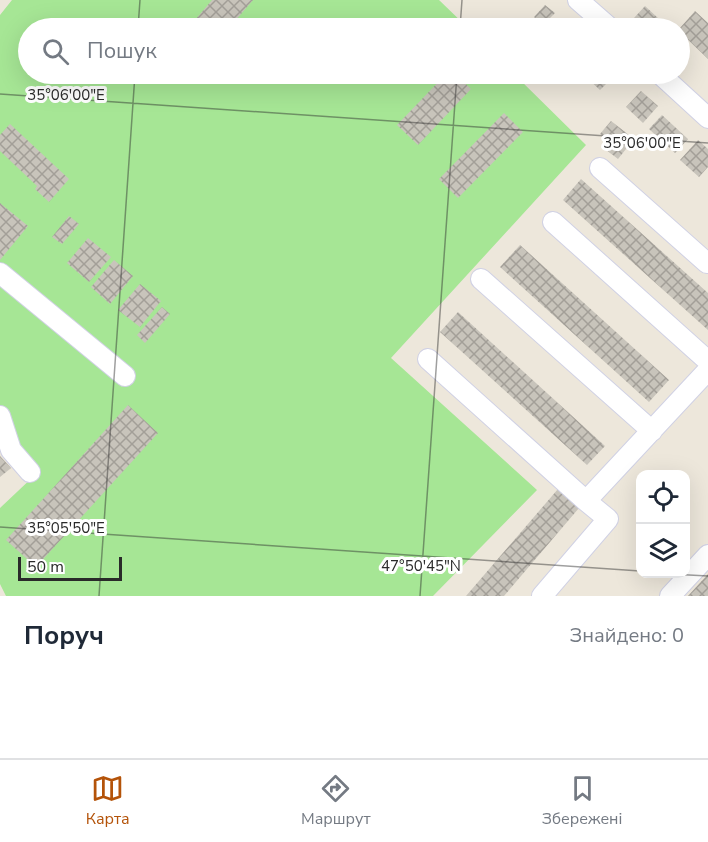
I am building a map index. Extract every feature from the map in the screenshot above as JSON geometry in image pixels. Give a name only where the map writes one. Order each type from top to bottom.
[{"type":"street","points":[[578,0],[599,18]]},
{"type":"street","points":[[671,84],[708,118]]},
{"type":"street","points":[[600,168],[708,263]]},
{"type":"street","points":[[553,222],[708,361]]},
{"type":"street","points":[[0,273],[125,376]]},
{"type":"street","points":[[481,279],[652,431]]},
{"type":"street","points":[[428,359],[608,519],[542,596]]},
{"type":"street","points":[[586,501],[708,370]]},
{"type":"street","points":[[0,416],[11,450],[30,472]]},
{"type":"street","points":[[670,596],[708,555]]},
{"type":"green space","points":[[12,0],[439,0],[458,18],[18,18],[18,84],[524,84],[586,145],[391,358],[537,490],[433,596],[6,596],[0,584],[0,508],[36,474],[0,424],[0,15]]},
{"type":"building","points":[[212,0],[253,0],[238,18],[197,18]]},
{"type":"building","points":[[545,5],[555,13],[550,18],[534,17]]},
{"type":"building","points":[[645,6],[658,18],[634,18]]},
{"type":"building","points":[[695,11],[708,23],[708,59],[690,42],[689,18]]},
{"type":"building","points":[[436,84],[466,84],[471,89],[418,145],[397,125]]},
{"type":"building","points":[[594,84],[606,84],[600,90]]},
{"type":"building","points":[[641,91],[658,106],[643,123],[626,107]]},
{"type":"building","points":[[504,113],[523,132],[458,198],[439,179]]},
{"type":"building","points":[[662,115],[688,139],[675,153],[649,129]]},
{"type":"building","points":[[611,121],[634,139],[618,159],[605,149],[610,142],[600,134]]},
{"type":"building","points":[[10,124],[69,179],[49,202],[35,189],[37,186],[0,151],[0,135]]},
{"type":"building","points":[[698,140],[708,149],[708,167],[699,177],[680,160]]},
{"type":"building","points":[[581,179],[708,293],[708,330],[563,200]]},
{"type":"building","points":[[0,203],[28,226],[0,260]]},
{"type":"building","points":[[69,216],[79,224],[62,244],[52,237]]},
{"type":"building","points":[[88,238],[111,257],[89,282],[67,263]]},
{"type":"building","points":[[520,245],[669,380],[649,402],[500,267]]},
{"type":"building","points":[[114,260],[133,276],[110,304],[91,287]]},
{"type":"building","points":[[140,284],[161,301],[140,327],[118,310]]},
{"type":"building","points":[[162,307],[170,314],[145,343],[137,335]]},
{"type":"building","points":[[458,312],[605,446],[587,465],[440,332]]},
{"type":"building","points":[[128,405],[158,433],[36,567],[6,540]]},
{"type":"building","points":[[0,456],[11,468],[0,477]]},
{"type":"building","points":[[558,489],[579,508],[504,596],[466,596]]},
{"type":"building","points":[[708,574],[708,596],[688,596]]}]
